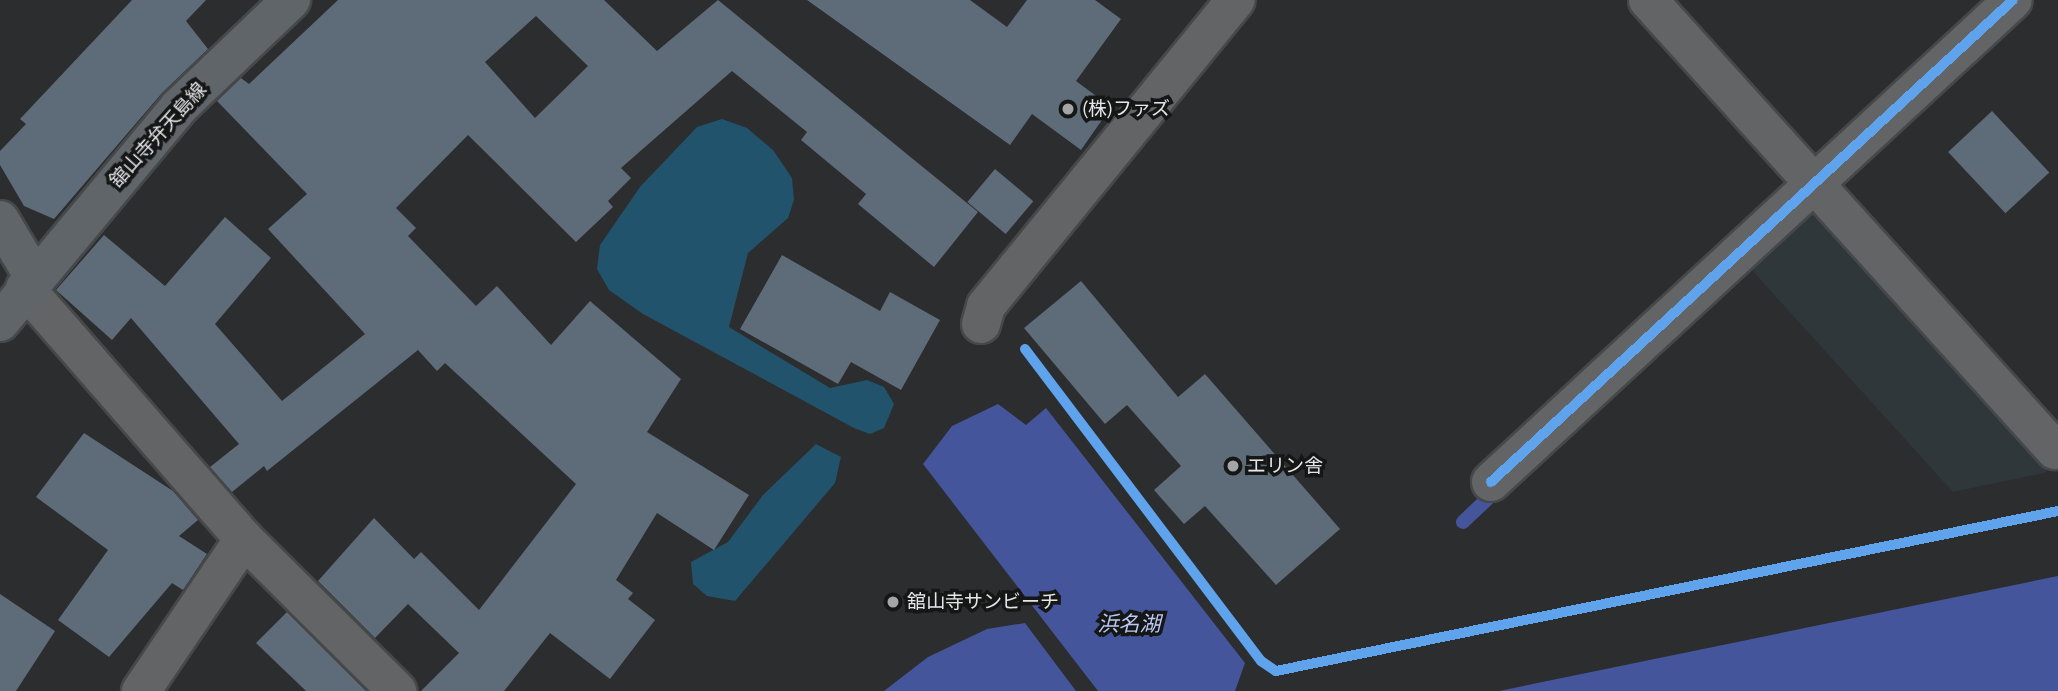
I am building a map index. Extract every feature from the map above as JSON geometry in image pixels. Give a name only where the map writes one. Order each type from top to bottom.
[{"type":"main road","name":"舘山寺弁天島線","points":[[0,322],[29,283],[179,107],[275,5]]},
{"type":"main road","points":[[0,220],[29,283]]},
{"type":"street","points":[[981,324],[986,306],[1236,0]]},
{"type":"street","points":[[1648,0],[2055,450]]},
{"type":"street","points":[[1491,482],[2013,0]]},
{"type":"street","points":[[29,283],[244,539],[397,691]]},
{"type":"street","points":[[141,691],[244,539]]},
{"type":"shaded area","points":[[722,119],[747,128],[773,150],[792,178],[794,200],[788,218],[748,253],[729,327],[830,388],[867,380],[884,387],[894,404],[884,428],[870,434],[854,428],[643,314],[609,290],[597,269],[600,245],[640,187],[697,127]]},
{"type":"shaded area","points":[[1816,205],[2052,466],[2044,473],[1953,492],[1749,267]]},
{"type":"shaded area","points":[[816,444],[841,457],[835,483],[735,601],[707,596],[693,584],[691,562],[728,542],[763,495]]},
{"type":"water","name":"浜名湖","points":[[998,404],[1026,425],[1046,408],[1245,663],[1235,691],[1098,691],[923,464],[952,426]]},
{"type":"water","points":[[2058,576],[2058,691],[1499,691]]},
{"type":"water","name":"浜名湖","points":[[1025,623],[1076,691],[884,691],[928,657],[987,629]]},
{"type":"building","points":[[132,0],[206,0],[186,21],[208,49],[162,93],[54,219],[24,206],[0,165],[0,151],[26,124],[20,119]]},
{"type":"building","points":[[338,0],[604,0],[657,51],[718,0],[978,212],[934,267],[858,204],[866,194],[801,140],[807,132],[732,71],[621,168],[631,178],[608,201],[613,207],[576,242],[468,135],[396,208],[416,228],[408,236],[476,306],[497,286],[551,345],[590,301],[681,379],[647,432],[749,495],[714,550],[657,513],[616,580],[633,593],[628,599],[655,620],[610,679],[550,633],[504,691],[421,691],[459,653],[408,604],[375,638],[318,581],[374,518],[414,559],[421,552],[479,610],[576,484],[445,363],[437,371],[418,350],[267,471],[264,466],[232,492],[210,467],[239,444],[131,318],[112,340],[56,290],[104,235],[165,286],[225,217],[271,258],[215,324],[282,401],[365,334],[268,229],[307,194],[217,101],[241,78],[249,84]],"holes":[[[536,16],[588,66],[535,118],[485,62]]]},
{"type":"building","points":[[807,0],[970,0],[1007,27],[1027,0],[1095,0],[1121,19],[1076,81],[1111,107],[1081,150],[1032,114],[1010,145]]},
{"type":"building","points":[[1992,111],[2049,172],[2005,213],[1948,152]]},
{"type":"building","points":[[995,169],[1033,201],[1006,234],[967,202]]},
{"type":"building","points":[[782,255],[880,311],[890,292],[940,320],[901,390],[851,362],[838,384],[740,329]]},
{"type":"building","points":[[1081,281],[1178,397],[1205,374],[1340,529],[1276,585],[1205,506],[1184,524],[1154,490],[1181,466],[1127,405],[1105,424],[1024,328]]},
{"type":"building","points":[[84,433],[173,491],[198,520],[179,536],[207,554],[183,590],[172,583],[109,657],[58,620],[108,550],[36,497]]},
{"type":"building","points":[[0,594],[55,631],[16,691],[0,691]]},
{"type":"building","points":[[287,612],[366,691],[306,691],[256,643]]},
{"type":"waterway","points":[[1463,522],[1500,487]]},
{"type":"cycle path","points":[[1491,482],[2013,0]]},
{"type":"cycle path","points":[[1025,349],[1261,661],[1276,671],[2058,511]]},
{"type":"place","name":"(株)ファズ","points":[[1068,109]]},
{"type":"place","name":"エリン舎","points":[[1233,466]]},
{"type":"place","name":"舘山寺サンビーチ","points":[[893,602]]}]
